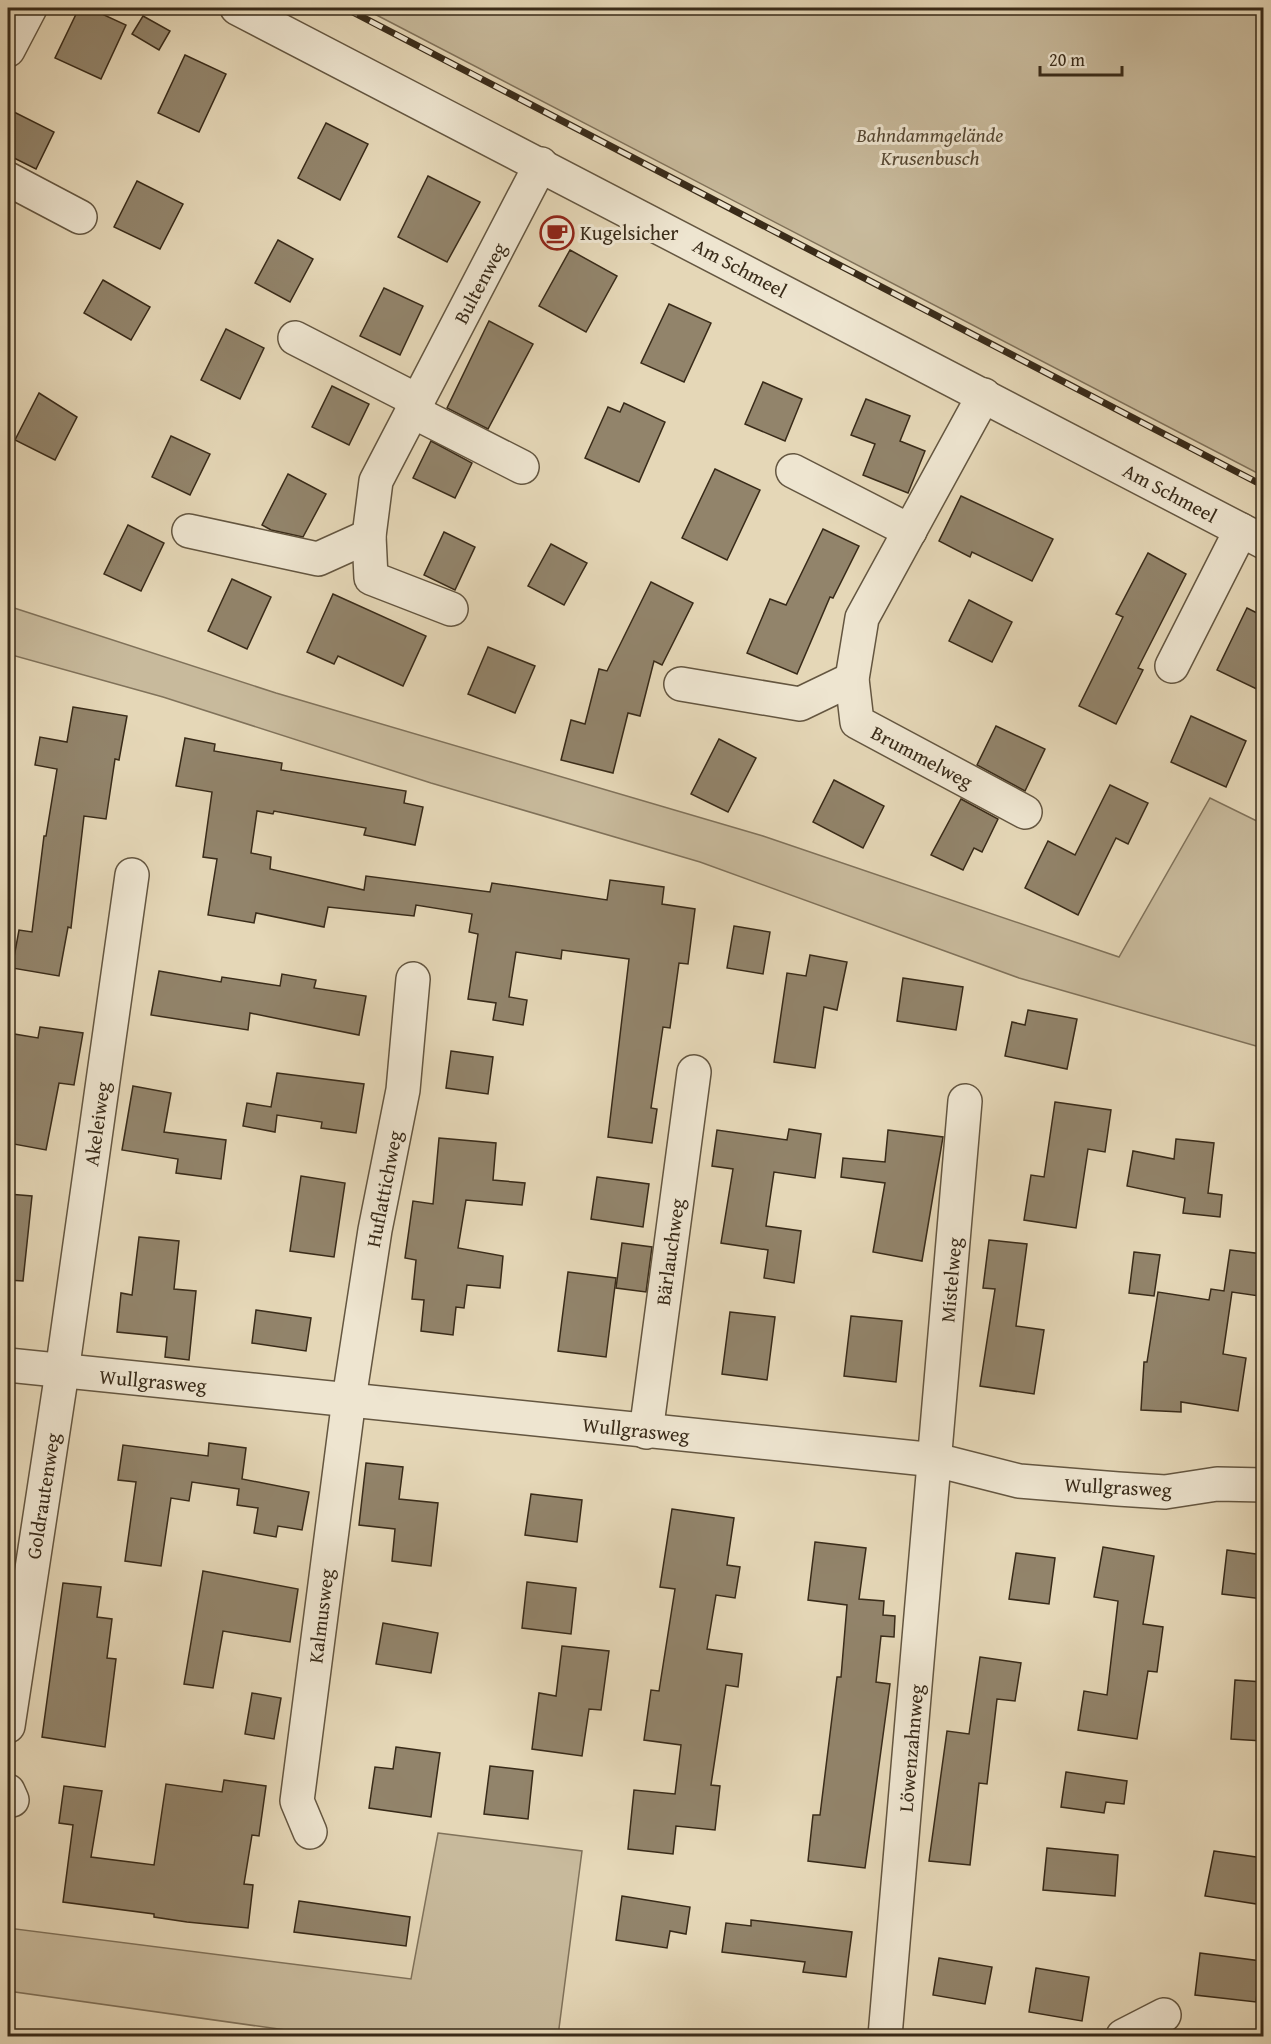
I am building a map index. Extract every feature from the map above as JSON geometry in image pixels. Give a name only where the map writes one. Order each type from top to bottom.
[{"type":"street","points":[[8,50],[30,8]]},
{"type":"street","name":"Am Schmeel","points":[[237,8],[541,164],[1252,536],[1172,666]]},
{"type":"street","name":"Bultenweg","points":[[451,609],[371,578],[369,536],[375,481],[541,164]]},
{"type":"street","points":[[8,179],[80,217]]},
{"type":"street","points":[[296,338],[522,467]]},
{"type":"street","name":"Brummelweg","points":[[984,395],[862,618],[852,679],[857,722],[1025,812]]},
{"type":"street","points":[[793,471],[910,531]]},
{"type":"street","points":[[189,531],[318,559],[369,536]]},
{"type":"street","points":[[681,684],[800,704],[852,679]]},
{"type":"street","name":"Akeleiweg","points":[[62,1372],[132,875]]},
{"type":"street","name":"Huflattichweg","points":[[349,1399],[375,1230],[403,1089],[413,979]]},
{"type":"street","name":"Bärlauchweg","points":[[646,1432],[694,1072]]},
{"type":"street","name":"Mistelweg","points":[[936,1460],[965,1101]]},
{"type":"street","name":"Wullgrasweg","points":[[8,1365],[936,1460],[1019,1480],[1165,1492],[1217,1484],[1263,1485]]},
{"type":"street","name":"Goldrautenweg","points":[[8,1726],[62,1372]]},
{"type":"street","name":"Kalmusweg","points":[[310,1832],[297,1801],[349,1399]]},
{"type":"street","name":"Löwenzahnweg","points":[[885,2037],[936,1460]]},
{"type":"street","points":[[1123,2037],[1164,2015]]},
{"type":"green space","name":"Bahndammgelände Krusenbusch","points":[[363,8],[1263,8],[1263,476]]},
{"type":"green space","points":[[8,606],[276,693],[763,836],[1119,957],[1210,798],[1263,824],[1263,1048],[1019,978],[700,862],[431,783],[163,697],[8,654]]},
{"type":"green space","points":[[438,1833],[582,1851],[558,2036],[328,2036],[8,1991],[8,1928],[411,1979]]},
{"type":"building","points":[[79,8],[89,8],[126,25],[101,79],[55,58]]},
{"type":"building","points":[[143,16],[170,31],[159,50],[132,34]]},
{"type":"building","points":[[185,55],[226,74],[199,132],[158,113]]},
{"type":"building","points":[[8,109],[54,132],[36,169],[8,155]]},
{"type":"building","points":[[326,123],[368,144],[340,200],[298,178]]},
{"type":"building","points":[[428,176],[480,202],[447,262],[398,237]]},
{"type":"building","points":[[137,181],[183,204],[160,249],[114,227]]},
{"type":"building","name":"Kugelsicher","points":[[553,218],[572,229],[561,249],[542,238]]},
{"type":"building","points":[[278,240],[313,259],[290,302],[255,283]]},
{"type":"building","points":[[570,250],[617,276],[586,332],[539,306]]},
{"type":"building","points":[[103,280],[150,307],[131,340],[84,313]]},
{"type":"building","points":[[384,288],[423,306],[400,355],[360,336]]},
{"type":"building","points":[[669,304],[711,323],[684,382],[641,363]]},
{"type":"building","points":[[489,321],[533,344],[488,429],[447,408]]},
{"type":"building","points":[[226,329],[264,348],[240,399],[201,380]]},
{"type":"building","points":[[763,382],[802,399],[785,441],[745,424]]},
{"type":"building","points":[[332,386],[369,404],[349,445],[312,427]]},
{"type":"building","points":[[39,393],[77,417],[55,460],[15,440]]},
{"type":"building","points":[[866,399],[910,416],[900,441],[925,451],[908,493],[863,475],[875,444],[851,435]]},
{"type":"building","points":[[624,403],[665,422],[639,482],[585,458],[608,407],[620,412]]},
{"type":"building","points":[[171,436],[210,454],[190,495],[152,477]]},
{"type":"building","points":[[431,441],[472,463],[455,498],[413,478]]},
{"type":"building","points":[[715,469],[760,490],[727,560],[682,538]]},
{"type":"building","points":[[288,474],[326,494],[303,537],[271,530],[262,525]]},
{"type":"building","points":[[961,496],[1053,539],[1032,581],[972,552],[970,557],[939,541]]},
{"type":"building","points":[[128,525],[164,543],[141,591],[104,574]]},
{"type":"building","points":[[823,529],[859,546],[833,598],[830,597],[797,674],[747,653],[770,599],[786,605]]},
{"type":"building","points":[[444,532],[475,547],[455,590],[424,575]]},
{"type":"building","points":[[551,544],[587,563],[564,605],[528,586]]},
{"type":"building","points":[[1148,553],[1186,574],[1138,668],[1143,670],[1116,724],[1079,706],[1123,617],[1116,614]]},
{"type":"building","points":[[232,579],[271,597],[247,649],[208,631]]},
{"type":"building","points":[[651,582],[693,603],[662,665],[654,661],[640,716],[628,713],[613,773],[561,760],[571,720],[585,724],[599,669],[607,671]]},
{"type":"building","points":[[333,594],[426,636],[403,686],[338,656],[334,664],[307,652]]},
{"type":"building","points":[[969,600],[1012,622],[992,662],[949,641]]},
{"type":"building","points":[[1247,608],[1263,616],[1263,692],[1217,670]]},
{"type":"building","points":[[488,647],[535,666],[515,713],[468,694]]},
{"type":"building","points":[[73,707],[127,716],[119,760],[115,759],[106,819],[84,816],[71,928],[68,927],[59,976],[12,968],[19,930],[32,932],[44,836],[46,836],[57,769],[35,765],[40,737],[67,742]]},
{"type":"building","points":[[1191,716],[1246,741],[1226,787],[1171,762]]},
{"type":"building","points":[[996,726],[1045,749],[1025,791],[977,765]]},
{"type":"building","points":[[185,738],[215,744],[214,751],[282,763],[281,770],[406,791],[404,803],[423,807],[415,845],[364,835],[366,828],[274,811],[273,814],[257,811],[251,853],[271,857],[270,869],[364,890],[366,876],[490,892],[492,883],[607,900],[610,880],[664,887],[662,904],[695,909],[688,964],[679,963],[670,1028],[663,1027],[651,1108],[657,1109],[652,1143],[608,1137],[629,959],[562,950],[561,959],[516,952],[509,997],[527,1000],[523,1025],[493,1020],[496,1003],[468,999],[478,934],[469,932],[472,914],[416,905],[414,916],[328,907],[324,927],[256,913],[254,923],[208,915],[217,859],[203,857],[212,792],[176,786]]},
{"type":"building","points":[[719,739],[756,758],[728,812],[691,794]]},
{"type":"building","points":[[834,780],[884,806],[863,848],[813,822]]},
{"type":"building","points":[[1110,785],[1148,803],[1128,844],[1116,838],[1078,915],[1025,888],[1048,841],[1075,855]]},
{"type":"building","points":[[961,799],[998,819],[982,852],[974,848],[963,870],[931,855]]},
{"type":"building","points":[[734,926],[770,932],[763,974],[727,968]]},
{"type":"building","points":[[810,955],[847,962],[837,1010],[824,1007],[815,1068],[774,1062],[787,973],[806,976]]},
{"type":"building","points":[[159,971],[221,982],[222,977],[280,986],[282,974],[316,980],[314,988],[366,996],[359,1035],[250,1013],[248,1030],[151,1015]]},
{"type":"building","points":[[903,978],[963,987],[956,1030],[897,1021]]},
{"type":"building","points":[[1028,1010],[1077,1019],[1067,1069],[1005,1056],[1012,1022],[1025,1025]]},
{"type":"building","points":[[40,1027],[83,1033],[74,1085],[59,1083],[46,1150],[8,1143],[8,1033],[38,1038]]},
{"type":"building","points":[[451,1051],[493,1057],[488,1094],[446,1088]]},
{"type":"building","points":[[277,1073],[364,1084],[356,1133],[321,1128],[322,1122],[277,1115],[275,1132],[243,1126],[247,1103],[271,1107]]},
{"type":"building","points":[[133,1086],[171,1093],[164,1132],[226,1140],[221,1179],[176,1173],[178,1159],[122,1150]]},
{"type":"building","points":[[1055,1102],[1111,1110],[1105,1152],[1088,1149],[1076,1228],[1024,1220],[1031,1175],[1044,1177]]},
{"type":"building","points":[[789,1129],[821,1134],[815,1178],[774,1172],[766,1226],[801,1231],[794,1283],[764,1278],[768,1250],[721,1243],[733,1169],[712,1166],[717,1130],[787,1140]]},
{"type":"building","points":[[888,1130],[943,1137],[922,1261],[873,1252],[885,1183],[841,1177],[843,1158],[885,1162]]},
{"type":"building","points":[[439,1138],[496,1143],[493,1180],[525,1183],[522,1205],[466,1200],[458,1248],[503,1256],[500,1288],[467,1285],[464,1308],[456,1307],[453,1335],[421,1331],[424,1300],[412,1299],[416,1260],[405,1258],[413,1201],[433,1204]]},
{"type":"building","points":[[1176,1139],[1214,1143],[1208,1193],[1222,1195],[1220,1217],[1183,1213],[1185,1198],[1127,1186],[1133,1151],[1174,1159]]},
{"type":"building","points":[[301,1176],[345,1183],[334,1257],[290,1251]]},
{"type":"building","points":[[597,1177],[649,1184],[643,1227],[591,1219]]},
{"type":"building","points":[[8,1194],[32,1196],[23,1281],[8,1280]]},
{"type":"building","points":[[139,1237],[179,1241],[174,1289],[196,1291],[189,1360],[165,1357],[167,1337],[117,1332],[121,1293],[132,1295]]},
{"type":"building","points":[[989,1240],[1027,1244],[1016,1326],[1044,1330],[1034,1394],[980,1386],[995,1289],[983,1288]]},
{"type":"building","points":[[622,1243],[652,1247],[646,1292],[616,1288]]},
{"type":"building","points":[[1230,1250],[1263,1254],[1259,1296],[1232,1292],[1223,1354],[1246,1358],[1238,1411],[1181,1402],[1181,1412],[1141,1410],[1144,1362],[1147,1362],[1158,1292],[1209,1300],[1211,1289],[1224,1291]]},
{"type":"building","points":[[1134,1252],[1160,1255],[1154,1296],[1129,1293]]},
{"type":"building","points":[[568,1272],[616,1278],[606,1357],[558,1351]]},
{"type":"building","points":[[256,1310],[311,1318],[306,1351],[252,1343]]},
{"type":"building","points":[[730,1312],[775,1317],[767,1380],[722,1374]]},
{"type":"building","points":[[851,1316],[902,1321],[896,1382],[844,1376]]},
{"type":"building","points":[[209,1443],[246,1448],[242,1479],[309,1492],[302,1530],[278,1526],[276,1537],[254,1533],[258,1508],[237,1505],[239,1489],[192,1482],[189,1501],[171,1498],[161,1566],[125,1561],[136,1482],[118,1480],[123,1445],[208,1456]]},
{"type":"building","points":[[366,1463],[403,1467],[399,1499],[438,1503],[431,1566],[392,1561],[395,1529],[359,1525]]},
{"type":"building","points":[[531,1494],[582,1500],[577,1542],[525,1535]]},
{"type":"building","points":[[672,1509],[734,1518],[727,1565],[740,1567],[735,1598],[716,1595],[707,1649],[742,1654],[738,1687],[726,1685],[711,1785],[720,1786],[715,1830],[676,1826],[673,1854],[628,1849],[634,1790],[675,1794],[681,1745],[644,1740],[651,1690],[659,1691],[675,1589],[660,1587]]},
{"type":"building","points":[[815,1542],[866,1548],[859,1599],[884,1601],[883,1615],[895,1616],[894,1637],[881,1636],[876,1682],[890,1684],[865,1868],[808,1861],[813,1815],[820,1815],[837,1677],[841,1677],[847,1605],[808,1600]]},
{"type":"building","points":[[1103,1547],[1154,1556],[1143,1624],[1163,1627],[1157,1672],[1148,1671],[1137,1739],[1078,1730],[1084,1691],[1107,1695],[1118,1601],[1094,1597]]},
{"type":"building","points":[[1227,1550],[1263,1555],[1263,1599],[1222,1594]]},
{"type":"building","points":[[1016,1553],[1055,1558],[1049,1604],[1009,1599]]},
{"type":"building","points":[[203,1571],[298,1589],[290,1642],[223,1631],[213,1688],[184,1684]]},
{"type":"building","points":[[527,1582],[576,1588],[571,1634],[522,1628]]},
{"type":"building","points":[[63,1583],[101,1587],[97,1617],[112,1619],[107,1658],[116,1659],[105,1747],[42,1737]]},
{"type":"building","points":[[383,1623],[438,1633],[431,1673],[376,1664]]},
{"type":"building","points":[[562,1646],[609,1651],[601,1710],[589,1709],[582,1756],[532,1749],[539,1693],[556,1696]]},
{"type":"building","points":[[980,1657],[1021,1663],[1015,1701],[997,1699],[987,1784],[979,1783],[970,1865],[929,1861],[947,1731],[969,1734]]},
{"type":"building","points":[[1235,1680],[1263,1682],[1263,1741],[1231,1739]]},
{"type":"building","points":[[252,1693],[281,1698],[274,1739],[245,1734]]},
{"type":"building","points":[[396,1747],[440,1753],[431,1817],[369,1808],[375,1767],[393,1769]]},
{"type":"building","points":[[490,1766],[533,1771],[528,1819],[484,1814]]},
{"type":"building","points":[[1066,1772],[1127,1781],[1124,1804],[1106,1802],[1104,1813],[1061,1807]]},
{"type":"building","points":[[224,1780],[266,1786],[259,1836],[252,1835],[244,1884],[253,1885],[248,1928],[187,1922],[154,1917],[154,1914],[63,1902],[73,1825],[59,1823],[64,1786],[102,1791],[91,1857],[154,1865],[166,1784],[222,1792]]},
{"type":"building","points":[[1047,1848],[1118,1855],[1115,1896],[1043,1890]]},
{"type":"building","points":[[1214,1851],[1263,1858],[1263,1905],[1205,1896]]},
{"type":"building","points":[[622,1896],[690,1907],[686,1934],[670,1931],[667,1948],[616,1940]]},
{"type":"building","points":[[299,1901],[410,1917],[406,1946],[294,1932]]},
{"type":"building","points":[[751,1920],[852,1932],[846,1977],[803,1972],[805,1962],[722,1952],[726,1923],[751,1926]]},
{"type":"building","points":[[1200,1953],[1261,1961],[1256,2002],[1195,1995]]},
{"type":"building","points":[[939,1958],[992,1967],[985,2004],[933,1995]]},
{"type":"building","points":[[1036,1968],[1089,1977],[1082,2021],[1029,2012]]},
{"type":"railway","points":[[345,8],[1264,486]]},
{"type":"place","name":"Kugelsicher","points":[[557,233]]}]
